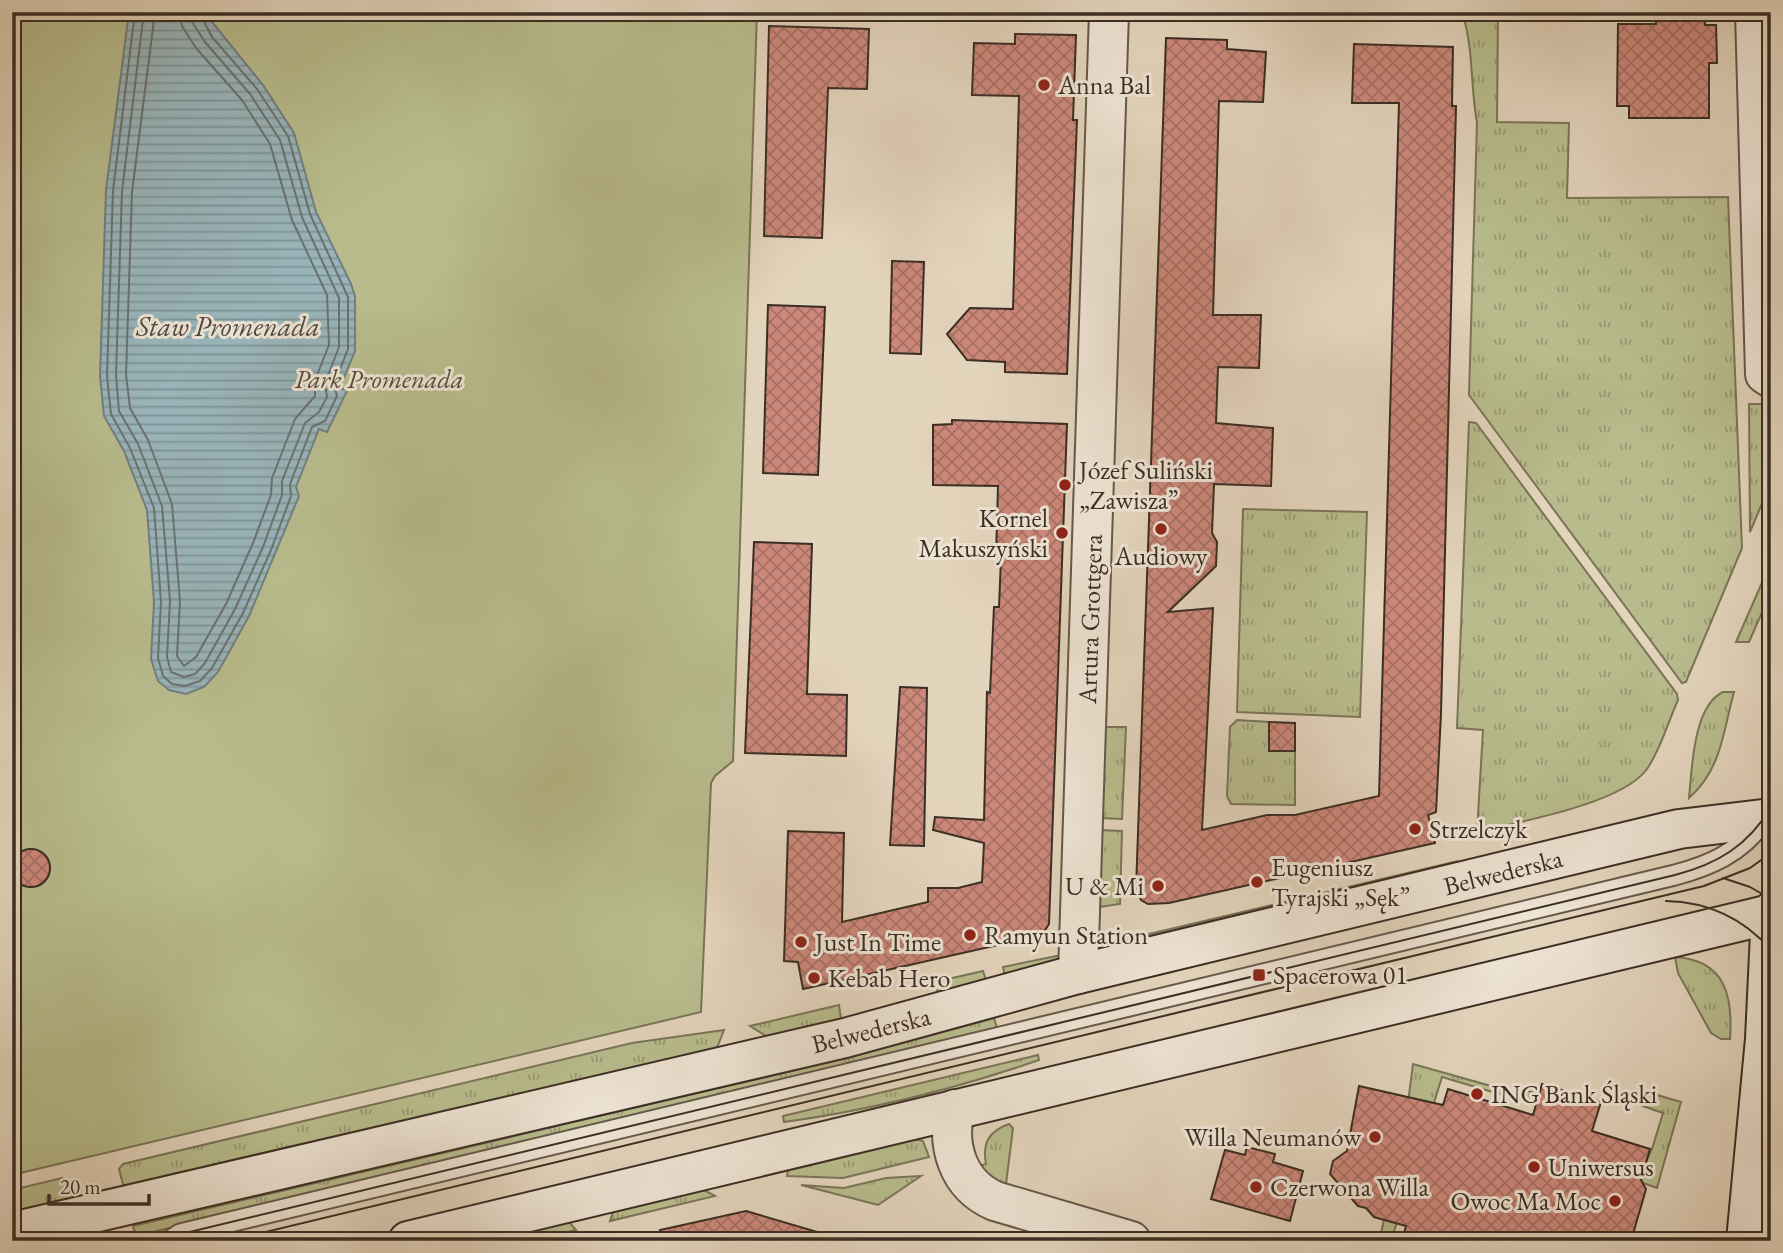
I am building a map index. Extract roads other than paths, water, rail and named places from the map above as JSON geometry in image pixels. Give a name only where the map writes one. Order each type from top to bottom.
[{"type":"main road","name":"Artura Grottgera","points":[[1078,974],[1110,12]]},
{"type":"main road","points":[[1755,12],[1765,374],[1771,378]]},
{"type":"main road","name":"Belwederska","points":[[12,1232],[845,1038],[1078,974],[1679,829],[1768,815]]},
{"type":"main road","points":[[408,1241],[1771,913],[1764,1048],[1746,1241]]},
{"type":"main road","points":[[955,1109],[950,1134],[952,1150],[962,1172],[977,1191],[995,1201],[1131,1241]]},
{"type":"lane","points":[[169,1241],[194,1231],[1675,875],[1727,855],[1745,842],[1768,815]]},
{"type":"water","name":"Staw Promenada","points":[[129,12],[204,12],[263,85],[294,133],[316,212],[355,296],[355,351],[340,387],[347,391],[327,432],[319,429],[296,487],[299,496],[249,616],[218,672],[204,687],[186,694],[169,690],[158,681],[151,659],[154,602],[147,510],[124,451],[104,416],[100,376],[106,190]]},
{"type":"tram line","points":[[152,1241],[1690,871],[1718,859],[1742,843],[1771,807]]},
{"type":"tram line","points":[[228,1241],[1704,886],[1750,868],[1771,853]]},
{"type":"tram line","points":[[1723,878],[1750,887],[1771,899]]},
{"type":"tram line","points":[[1666,901],[1696,905],[1724,914],[1749,929],[1771,950]]},
{"type":"place","name":"Anna Bal","points":[[1044,85]]},
{"type":"place","name":"Józef Suliński „Zawisza”","points":[[1065,485]]},
{"type":"place","name":"Audiowy","points":[[1161,529]]},
{"type":"place","name":"Kornel Makuszyński","points":[[1062,533]]},
{"type":"place","name":"Strzelczyk","points":[[1415,829]]},
{"type":"place","name":"Eugeniusz Tyrajski „Sęk”","points":[[1257,882]]},
{"type":"place","name":"U & Mi","points":[[1158,886]]},
{"type":"place","name":"Ramyun Station","points":[[970,935]]},
{"type":"place","name":"Just In Time","points":[[801,942]]},
{"type":"place","name":"Spacerowa 01","points":[[1259,975]]},
{"type":"place","name":"Kebab Hero","points":[[814,978]]},
{"type":"place","name":"ING Bank Śląski","points":[[1477,1094]]},
{"type":"place","name":"Willa Neumanów","points":[[1375,1137]]},
{"type":"place","name":"Uniwersus","points":[[1534,1167]]},
{"type":"place","name":"Czerwona Willa","points":[[1256,1187]]},
{"type":"place","name":"Owoc Ma Moc","points":[[1615,1201]]},
{"type":"park label","name":"Park Promenada","points":[[379,379]]}]
